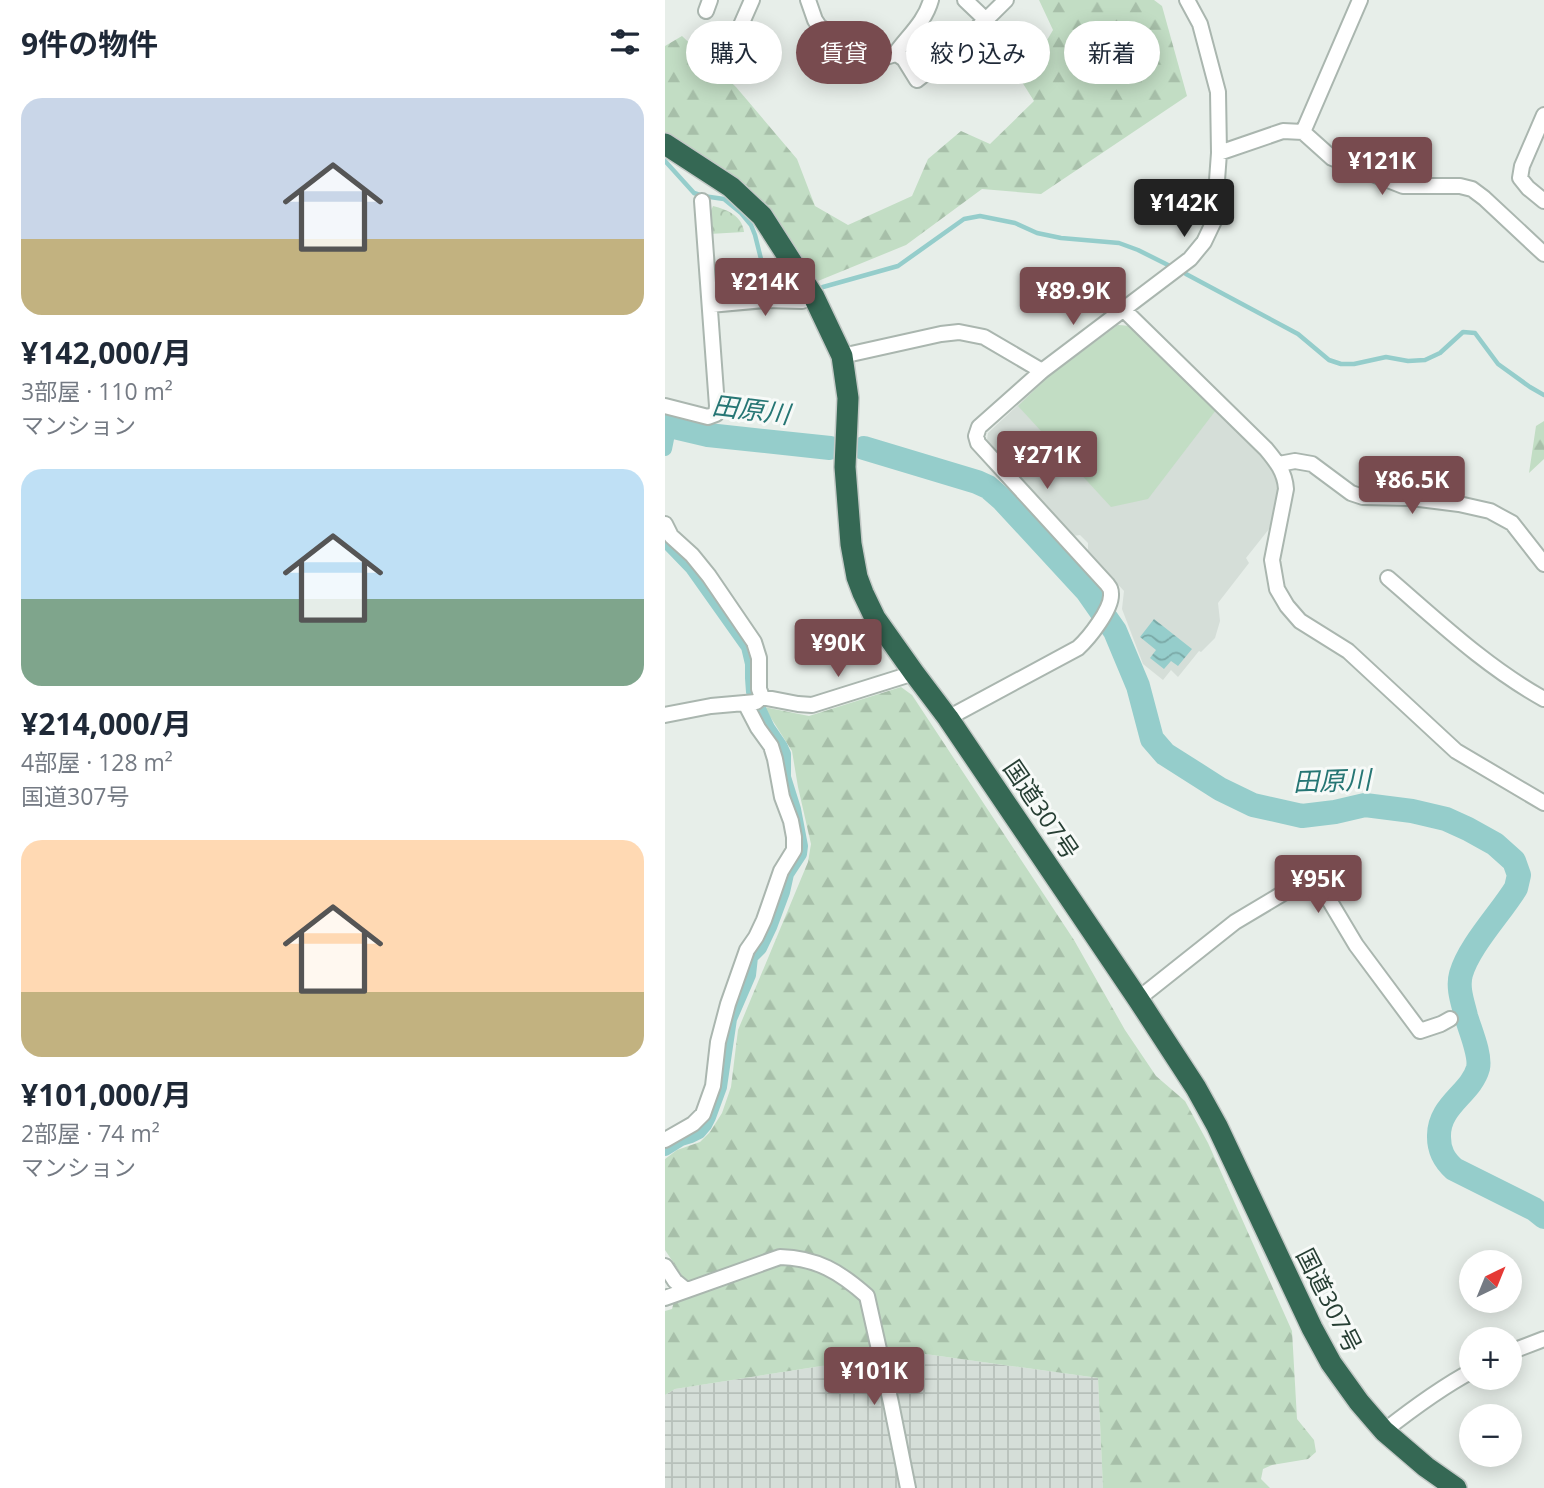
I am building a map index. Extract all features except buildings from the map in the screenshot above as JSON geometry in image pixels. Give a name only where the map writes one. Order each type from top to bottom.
[{"type":"highway","name":"国道307号","points":[[665,144],[731,187],[762,216],[814,297],[842,356],[848,398],[845,467],[853,561],[868,606],[948,718],[1196,1088],[1217,1126],[1295,1294],[1331,1363],[1384,1431],[1426,1467],[1456,1488]]},
{"type":"street","points":[[743,21],[752,0]]},
{"type":"street","points":[[808,0],[819,26],[857,53],[880,59],[895,54],[919,25],[931,0]]},
{"type":"street","points":[[965,0],[986,20]]},
{"type":"street","points":[[895,54],[904,59],[917,80],[1006,0]]},
{"type":"street","points":[[948,718],[1071,652],[1085,642],[1108,605],[1111,594],[1107,584],[976,440],[976,431],[1042,371],[1190,258],[1204,243],[1214,220],[1219,153],[1218,92],[1200,24],[1187,0]]},
{"type":"street","points":[[1303,132],[1360,0]]},
{"type":"street","points":[[1544,115],[1522,166],[1520,178],[1544,201]]},
{"type":"street","points":[[1219,153],[1283,131],[1303,132],[1332,158],[1403,186],[1460,186],[1472,189],[1544,254]]},
{"type":"street","points":[[665,407],[708,417],[716,414],[702,201]]},
{"type":"street","points":[[710,305],[765,300],[802,301],[814,297]]},
{"type":"street","points":[[1124,310],[1279,464],[1286,489],[1272,560],[1277,589],[1287,606],[1300,621],[1348,651],[1456,751],[1544,803]]},
{"type":"street","points":[[842,356],[960,332],[985,337],[1042,371]]},
{"type":"street","points":[[1279,464],[1294,461],[1313,464],[1351,493],[1363,497],[1411,498],[1490,511],[1512,523],[1544,564]]},
{"type":"street","points":[[665,524],[671,536],[692,555],[709,576],[754,642],[759,659],[759,689],[762,697]]},
{"type":"street","points":[[1388,578],[1467,647],[1519,685],[1544,699]]},
{"type":"street","points":[[665,715],[711,706],[756,702],[762,697],[812,705],[914,673]]},
{"type":"street","points":[[665,1140],[693,1124],[703,1114],[713,1086],[718,1042],[728,1004],[747,950],[764,920],[781,871],[794,850],[791,821],[782,797],[771,746],[758,729],[745,703]]},
{"type":"street","points":[[1138,999],[1235,922],[1303,882],[1319,883],[1356,944],[1420,1031],[1450,1019]]},
{"type":"street","points":[[665,1298],[780,1257],[812,1260],[858,1288],[867,1296],[908,1488]]},
{"type":"street","points":[[665,1266],[675,1281],[686,1290]]},
{"type":"street","points":[[1522,1347],[1544,1339]]},
{"type":"street","points":[[1384,1431],[1459,1378]]},
{"type":"shaded area","points":[[1118,325],[1129,326],[1272,464],[1281,487],[1277,512],[1274,512],[1269,529],[1246,558],[1249,563],[1218,603],[1220,621],[1215,638],[1199,651],[1178,677],[1171,670],[1163,680],[1143,664],[1122,609],[1124,591],[1088,552],[1088,543],[1080,535],[1073,536],[987,440],[988,433],[1048,377]]},
{"type":"shaded area","points":[[911,1352],[1098,1378],[1103,1488],[665,1488],[665,1395],[675,1389]]},
{"type":"green space","points":[[1039,0],[1154,0],[1162,6],[1187,96],[1041,194],[982,189],[906,245],[818,281],[749,189],[665,139],[665,46],[682,36],[686,40],[686,84],[733,84],[797,159],[815,206],[848,225],[912,196],[928,159],[961,131],[990,144],[1034,101],[1023,84],[1050,84],[1050,35],[1053,30]]},
{"type":"green space","points":[[713,206],[733,214],[743,226],[744,232],[709,234]]},
{"type":"green space","points":[[1118,325],[1129,326],[1216,410],[1148,499],[1111,507],[1018,406],[1048,377]]},
{"type":"green space","points":[[1544,421],[1544,459],[1529,473],[1536,426]]},
{"type":"green space","points":[[901,687],[912,695],[1074,940],[1125,1030],[1156,1076],[1185,1101],[1208,1143],[1292,1331],[1297,1419],[1314,1440],[1316,1452],[1308,1459],[1263,1469],[1261,1479],[1270,1488],[1103,1488],[1098,1378],[911,1352],[675,1389],[665,1395],[665,1311],[672,1309],[681,1274],[665,1250],[665,1159],[677,1150],[700,1142],[722,1113],[731,1087],[738,1030],[808,862],[811,844],[792,751],[764,707],[809,716]]},
{"type":"water","points":[[1154,619],[1192,649],[1178,666],[1171,661],[1164,669],[1150,658],[1156,650],[1140,637]]},
{"type":"waterway","points":[[665,161],[694,193],[724,199],[751,225],[762,263],[765,288],[775,295]]},
{"type":"waterway","points":[[823,287],[898,266],[964,219],[980,216],[1015,223],[1037,233],[1061,238],[1119,243],[1168,265]]},
{"type":"waterway","points":[[1186,274],[1298,334],[1329,360],[1341,364],[1386,357],[1408,361],[1425,360],[1440,353],[1463,332],[1475,333],[1498,364],[1544,395]]},
{"type":"waterway","points":[[665,425],[665,449]]},
{"type":"waterway","name":"田原川","points":[[665,425],[708,435],[830,448]]},
{"type":"waterway","name":"田原川","points":[[864,448],[977,482],[988,487],[1003,500],[1087,591],[1115,631],[1138,686],[1152,739],[1165,754],[1220,789],[1253,805],[1302,816],[1365,805],[1446,819],[1495,844],[1514,861],[1519,875],[1516,888],[1478,941],[1461,974],[1461,995],[1479,1063],[1469,1085],[1444,1116],[1439,1142],[1443,1155],[1454,1169],[1534,1209],[1544,1217]]},
{"type":"waterway","points":[[665,540],[692,568],[748,647],[753,692]]},
{"type":"waterway","points":[[665,1149],[699,1132],[709,1117],[720,1087],[730,1019],[749,975],[751,957],[760,948],[770,927],[787,874],[800,854],[794,809],[784,777],[784,754],[759,709]]}]
